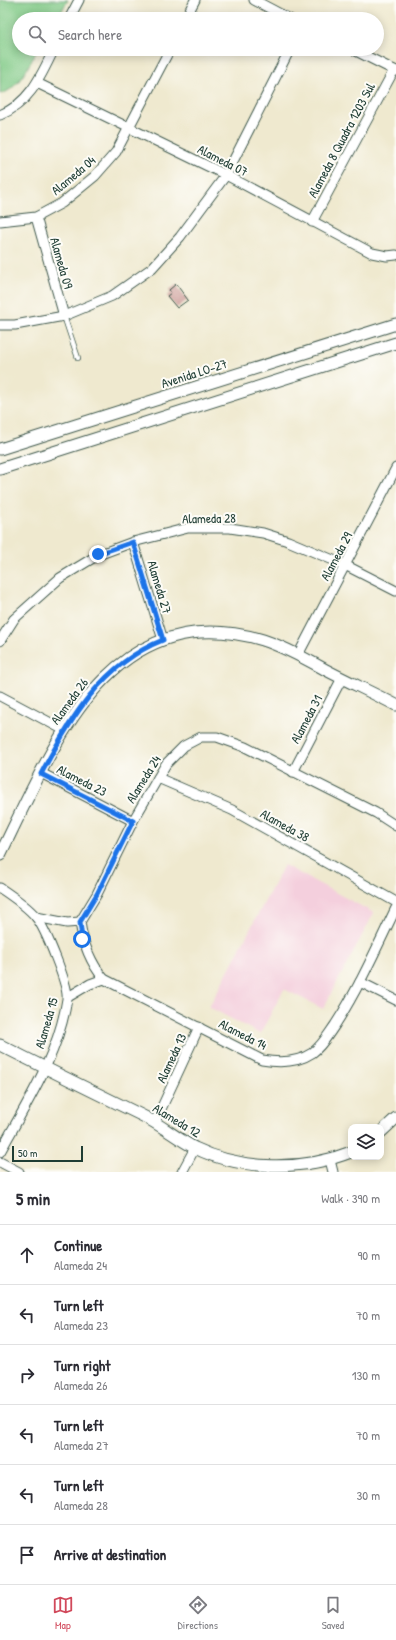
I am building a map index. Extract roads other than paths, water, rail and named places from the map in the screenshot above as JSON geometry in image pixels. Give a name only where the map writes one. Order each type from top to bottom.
[{"type":"street","points":[[73,12],[79,0]]},
{"type":"street","points":[[189,12],[195,0]]},
{"type":"street","points":[[254,0],[277,12]]},
{"type":"street","points":[[0,115],[20,105],[37,83],[50,56]]},
{"type":"street","name":"Alameda 04","points":[[0,221],[36,217],[62,203],[95,176],[116,152],[166,56]]},
{"type":"street","points":[[0,325],[14,325],[64,316],[112,296],[152,268],[180,237],[226,175],[286,56]]},
{"type":"street","points":[[366,56],[395,70]]},
{"type":"street","name":"Alameda 8 Quadra 1203 Sul","points":[[312,222],[395,70]]},
{"type":"street","name":"Alameda 07","points":[[37,83],[226,175],[372,253],[387,256],[396,255]]},
{"type":"street","name":"Alameda 09","points":[[36,217],[64,316]]},
{"type":"street","name":"Avenida LO-27","points":[[0,449],[396,324]]},
{"type":"street","points":[[0,468],[396,343]]},
{"type":"street","name":"Alameda 29","points":[[298,655],[395,472]]},
{"type":"street","name":"Alameda 28","points":[[0,641],[14,619],[60,578],[98,554],[133,542],[188,528],[230,528],[263,533],[288,541],[345,565],[396,591]]},
{"type":"street","name":"Alameda 27","points":[[133,542],[163,640]]},
{"type":"street","name":"Alameda 26","points":[[0,855],[64,730],[97,685],[117,667],[135,655],[163,640],[196,633],[228,633],[264,641],[298,655],[396,705]]},
{"type":"street","name":"Alameda 31","points":[[293,772],[342,678]]},
{"type":"street","points":[[0,696],[64,730]]},
{"type":"street","name":"Alameda 24","points":[[80,922],[97,894],[133,821],[158,778],[175,753],[184,746],[201,737],[217,737],[228,740],[392,818],[396,826]]},
{"type":"street","name":"Alameda 23","points":[[41,774],[133,821]]},
{"type":"street","name":"Alameda 38","points":[[158,778],[232,810],[396,902]]},
{"type":"street","name":"Alameda 15","points":[[0,888],[36,917],[53,951],[68,997],[60,1027],[45,1068],[0,1152]]},
{"type":"street","name":"Alameda 14","points":[[80,922],[82,939],[88,956],[104,980],[262,1060],[277,1063],[290,1062],[312,1053],[323,1042],[360,982],[396,908]]},
{"type":"street","points":[[36,917],[60,923],[80,922]]},
{"type":"street","points":[[68,997],[90,984],[104,980]]},
{"type":"street","points":[[360,982],[396,1000]]},
{"type":"street","name":"Alameda 13","points":[[155,1122],[199,1027]]},
{"type":"street","name":"Alameda 12","points":[[0,1045],[155,1122],[195,1148],[229,1160],[254,1165],[301,1165],[330,1160],[348,1153]]},
{"type":"street","points":[[384,1129],[396,1118]]},
{"type":"street","points":[[182,1172],[195,1148]]},
{"type":"street","points":[[330,1160],[333,1172]]},
{"type":"street","points":[[0,1162],[19,1172]]},
{"type":"lane","points":[[64,316],[78,358]]}]
